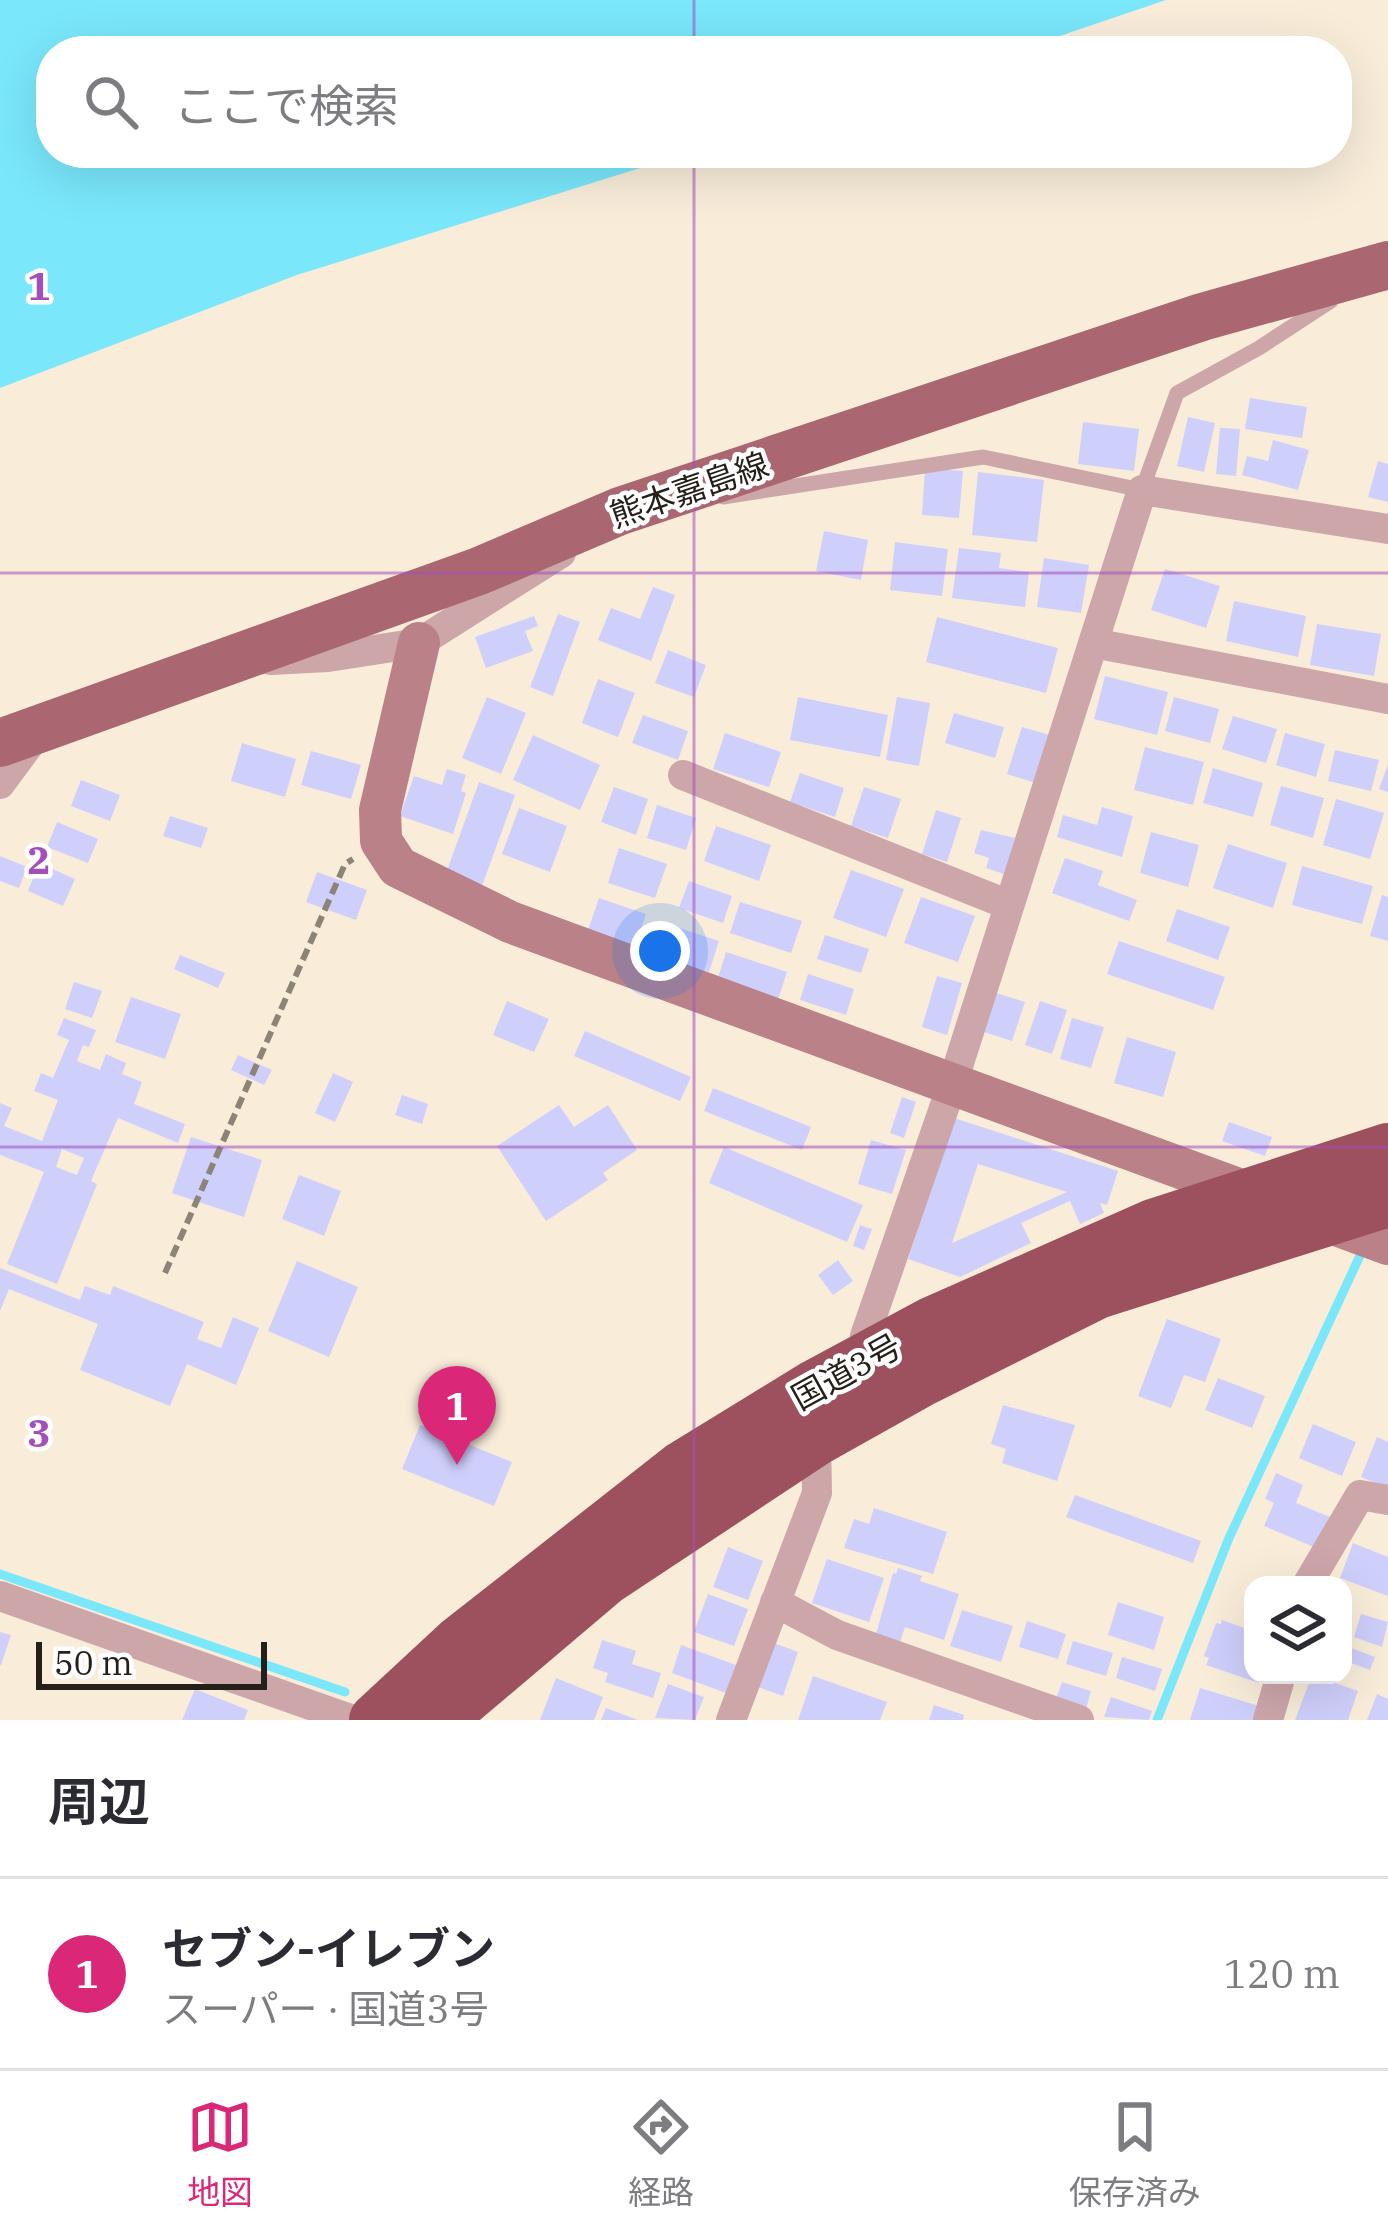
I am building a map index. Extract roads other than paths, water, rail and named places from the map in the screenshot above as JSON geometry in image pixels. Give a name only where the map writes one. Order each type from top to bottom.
[{"type":"highway","name":"国道3号","points":[[376,1720],[459,1643],[682,1468],[869,1358],[931,1324],[1153,1226],[1388,1150]]},
{"type":"highway","name":"国道3号","points":[[438,1720],[607,1578],[816,1439],[923,1379],[1096,1292],[1388,1200]]},
{"type":"main road","name":"熊本嘉島線","points":[[21,736],[479,572],[672,493],[1202,317],[1385,266]]},
{"type":"street","points":[[869,1358],[865,1336],[952,1085],[1142,490],[1388,529]]},
{"type":"street","points":[[221,663],[328,657],[418,643],[534,573],[620,511]]},
{"type":"street","points":[[418,643],[380,810],[381,841],[398,867],[510,922],[1388,1244]]},
{"type":"street","points":[[1093,643],[1388,699]]},
{"type":"street","points":[[0,784],[21,736]]},
{"type":"street","points":[[683,775],[1009,905]]},
{"type":"street","points":[[731,1720],[817,1493],[816,1439]]},
{"type":"street","points":[[1312,1576],[1360,1495],[1388,1500]]},
{"type":"street","points":[[0,1596],[353,1720]]},
{"type":"street","points":[[775,1602],[837,1635],[1078,1720]]},
{"type":"street","points":[[1268,1720],[1278,1684]]},
{"type":"lane","points":[[672,493],[734,497],[904,466],[983,457],[1142,490],[1177,393],[1259,348],[1385,266]]},
{"type":"water","points":[[0,0],[1166,0],[1059,36],[36,36],[36,168],[640,168],[297,275],[0,388]]},
{"type":"waterway","points":[[1157,1720],[1229,1538],[1364,1247]]},
{"type":"waterway","points":[[0,1574],[345,1692]]},
{"type":"place","name":"セブン-イレブン","points":[[457,1465]]}]
